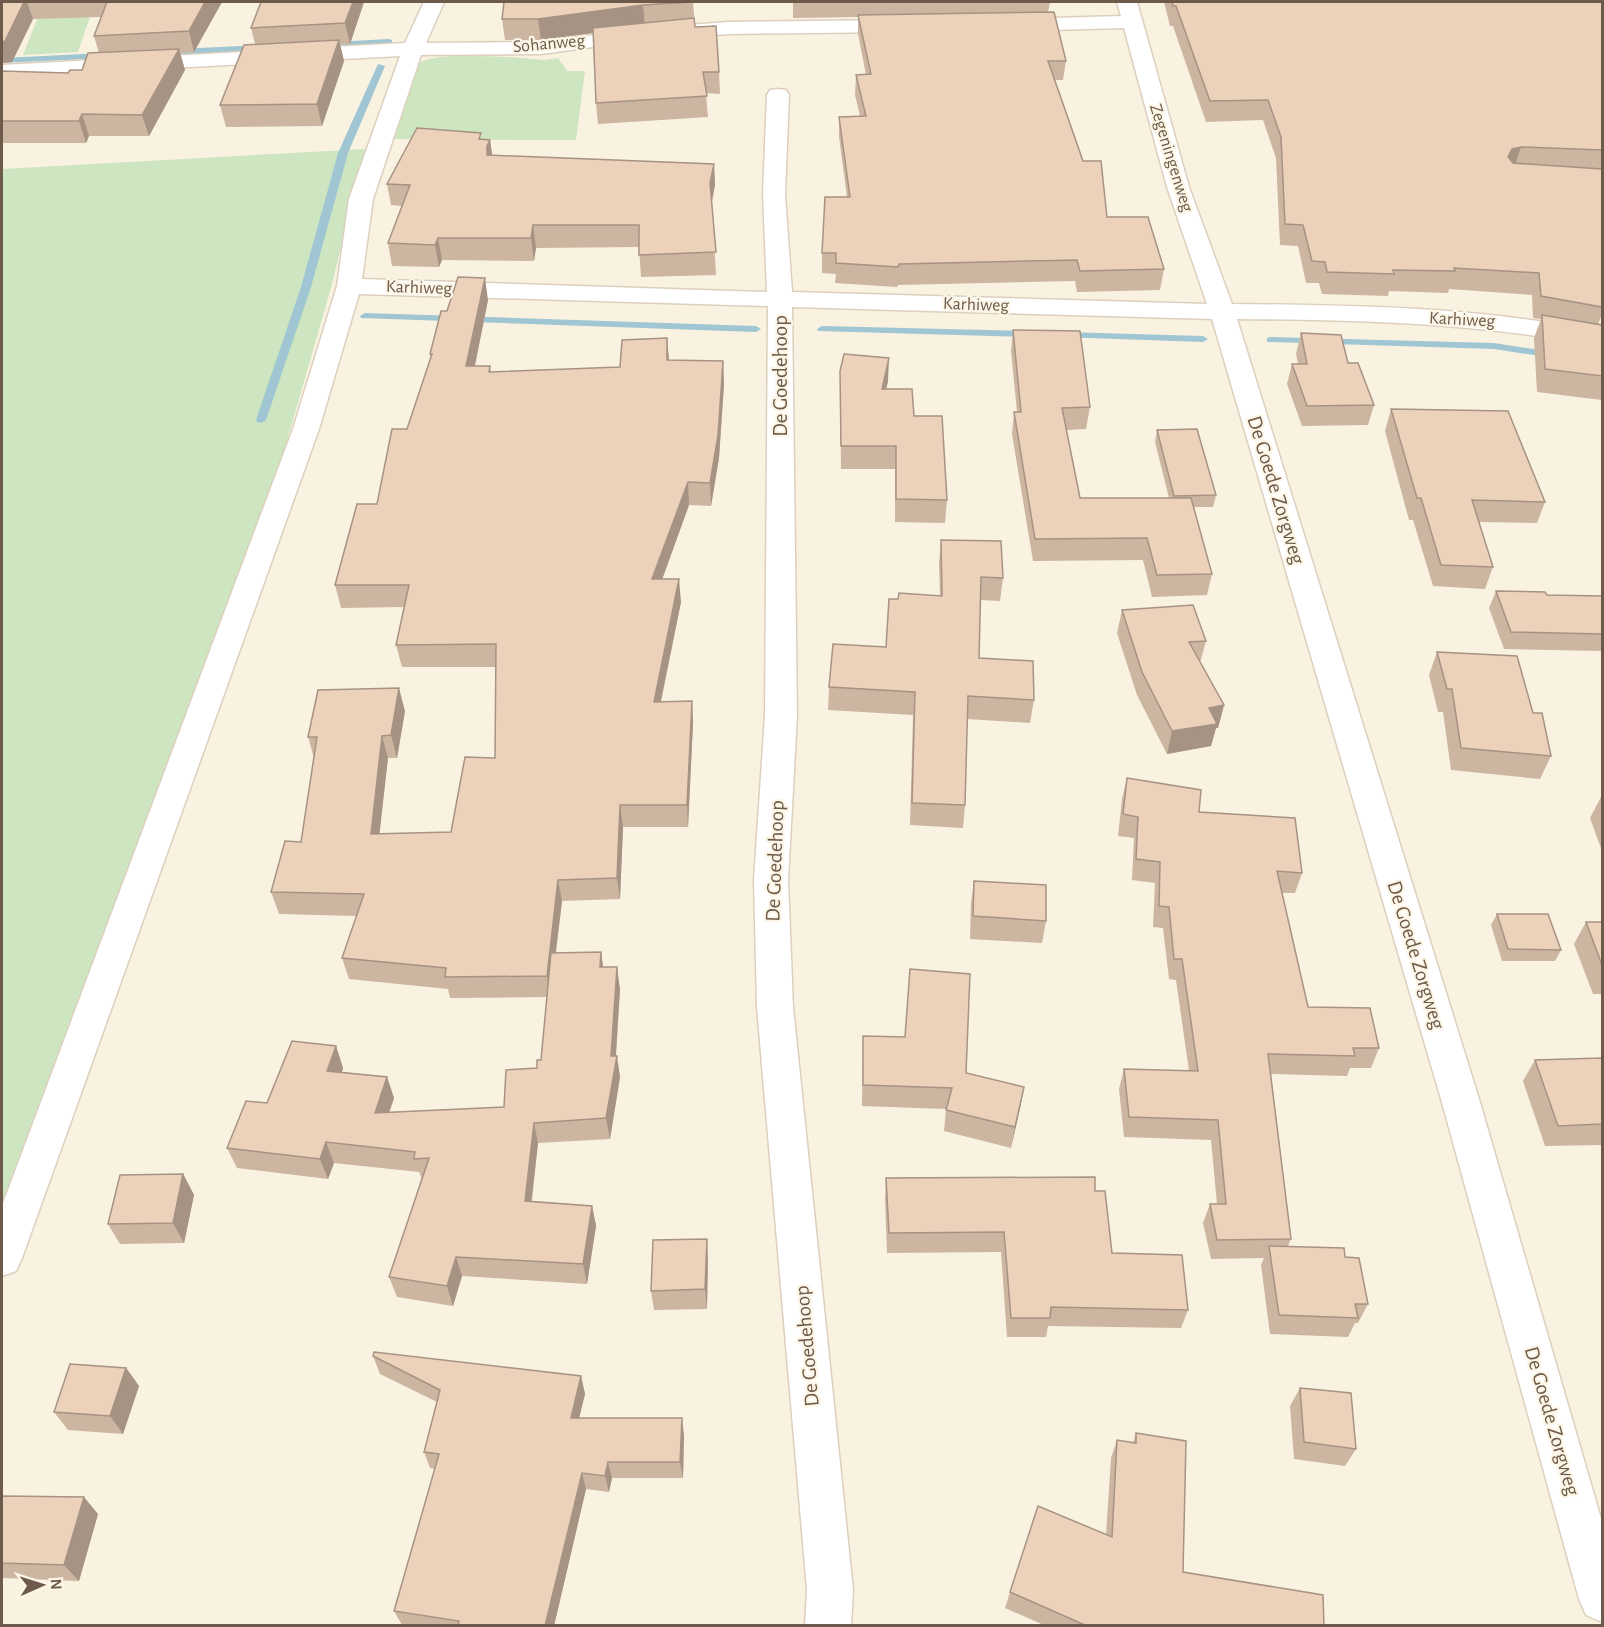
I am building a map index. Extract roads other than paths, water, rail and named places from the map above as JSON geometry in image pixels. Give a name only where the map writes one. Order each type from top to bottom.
[{"type":"street","points":[[2,1258],[306,429],[349,286],[361,199],[413,49],[434,2]]},
{"type":"street","points":[[990,25],[1130,12]]},
{"type":"street","name":"Zegeningenweg","points":[[1130,12],[1178,187],[1223,313]]},
{"type":"street","name":"Sohanweg","points":[[2,70],[413,49],[541,48],[645,34],[729,19],[919,26]]},
{"type":"street","name":"De Goedehoop","points":[[778,95],[774,194],[780,300],[781,716],[771,880],[775,995],[830,1590],[828,1626]]},
{"type":"street","name":"Karhiweg","points":[[349,286],[1223,313],[1371,315],[1490,321],[1551,328],[1602,339]]},
{"type":"street","name":"De Goede Zorgweg","points":[[1223,313],[1456,1088],[1602,1599]]},
{"type":"waterway","points":[[333,45],[389,42]]},
{"type":"waterway","points":[[177,52],[260,48]]},
{"type":"waterway","points":[[2,61],[104,56]]},
{"type":"waterway","points":[[261,420],[306,287],[343,153],[381,66]]},
{"type":"waterway","points":[[365,316],[756,329]]},
{"type":"waterway","points":[[822,329],[1030,334]]},
{"type":"waterway","points":[[1064,335],[1203,339]]},
{"type":"waterway","points":[[1271,340],[1494,346],[1553,355]]}]
